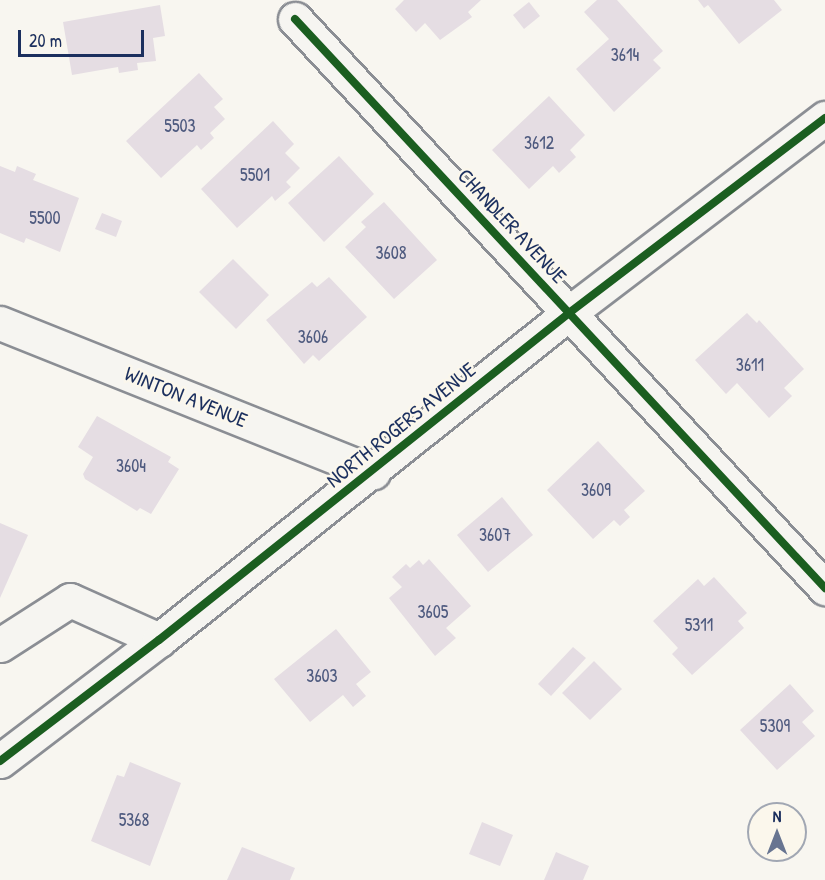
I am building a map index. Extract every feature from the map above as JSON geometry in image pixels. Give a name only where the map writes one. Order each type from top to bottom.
[{"type":"street","name":"CHANDLER AVENUE","points":[[295,19],[825,588]]},
{"type":"street","name":"NORTH ROGERS AVENUE","points":[[0,761],[159,640],[569,313],[825,118]]},
{"type":"street","name":"WINTON AVENUE","points":[[0,322],[373,471]]},
{"type":"street","points":[[0,645],[70,600],[159,640]]},
{"type":"building","points":[[404,0],[481,0],[468,12],[472,17],[440,40],[425,23],[416,32],[395,9]]},
{"type":"building","points":[[597,0],[617,0],[663,51],[653,60],[661,68],[614,112],[576,69],[609,39],[584,12]]},
{"type":"building","points":[[698,0],[774,0],[782,10],[739,44],[708,5],[704,8]]},
{"type":"building","points":[[529,2],[540,16],[524,29],[513,15]]},
{"type":"building","points":[[160,5],[165,36],[153,38],[156,61],[137,63],[138,70],[119,73],[118,67],[72,75],[63,22]]},
{"type":"building","points":[[199,73],[223,99],[214,107],[225,119],[210,133],[214,138],[201,150],[197,145],[161,178],[126,141]]},
{"type":"building","points":[[549,96],[585,135],[570,150],[576,157],[559,173],[553,166],[529,189],[492,150]]},
{"type":"building","points":[[273,121],[294,144],[285,153],[300,168],[286,182],[291,187],[275,201],[272,196],[237,228],[201,189]]},
{"type":"building","points":[[339,156],[374,194],[324,242],[288,203]]},
{"type":"building","points":[[0,166],[15,172],[17,166],[36,174],[33,180],[79,198],[60,252],[26,238],[24,243],[0,233]]},
{"type":"building","points":[[384,202],[437,260],[394,299],[345,247],[366,227],[361,222]]},
{"type":"building","points":[[102,213],[122,221],[116,237],[95,229]]},
{"type":"building","points":[[233,259],[269,295],[236,329],[199,292]]},
{"type":"building","points":[[329,277],[367,317],[319,361],[313,355],[304,364],[266,320],[312,282],[317,287]]},
{"type":"building","points":[[747,313],[757,323],[759,320],[804,369],[784,388],[792,396],[769,418],[737,383],[726,394],[695,360]]},
{"type":"building","points":[[97,416],[171,457],[168,462],[179,469],[151,514],[140,508],[137,511],[85,479],[83,474],[93,457],[78,447]]},
{"type":"building","points":[[598,441],[645,491],[624,510],[630,517],[620,526],[614,520],[593,539],[547,490]]},
{"type":"building","points":[[502,497],[533,535],[488,572],[457,535]]},
{"type":"building","points":[[0,523],[28,535],[0,598]]},
{"type":"building","points":[[429,559],[471,606],[446,628],[456,638],[435,656],[389,598],[402,587],[392,577],[406,564],[410,568],[419,560],[423,565]]},
{"type":"building","points":[[714,577],[747,613],[738,621],[744,628],[692,675],[672,654],[678,648],[653,621],[698,579],[704,586]]},
{"type":"building","points":[[336,629],[371,672],[356,684],[366,696],[353,707],[343,695],[310,722],[274,679]]},
{"type":"building","points":[[573,647],[586,658],[551,696],[538,684]]},
{"type":"building","points":[[594,661],[622,689],[590,720],[562,693]]},
{"type":"building","points":[[790,684],[814,711],[802,722],[815,736],[777,770],[740,730]]},
{"type":"building","points":[[130,762],[181,783],[150,866],[91,841],[117,775],[124,777]]},
{"type":"building","points":[[482,822],[513,835],[500,866],[469,854]]},
{"type":"building","points":[[242,847],[295,868],[290,880],[227,880]]},
{"type":"building","points":[[556,852],[589,866],[583,880],[544,880]]},
{"type":"cycle path","points":[[295,19],[825,588]]},
{"type":"cycle path","points":[[0,761],[159,640],[569,313],[825,118]]}]
